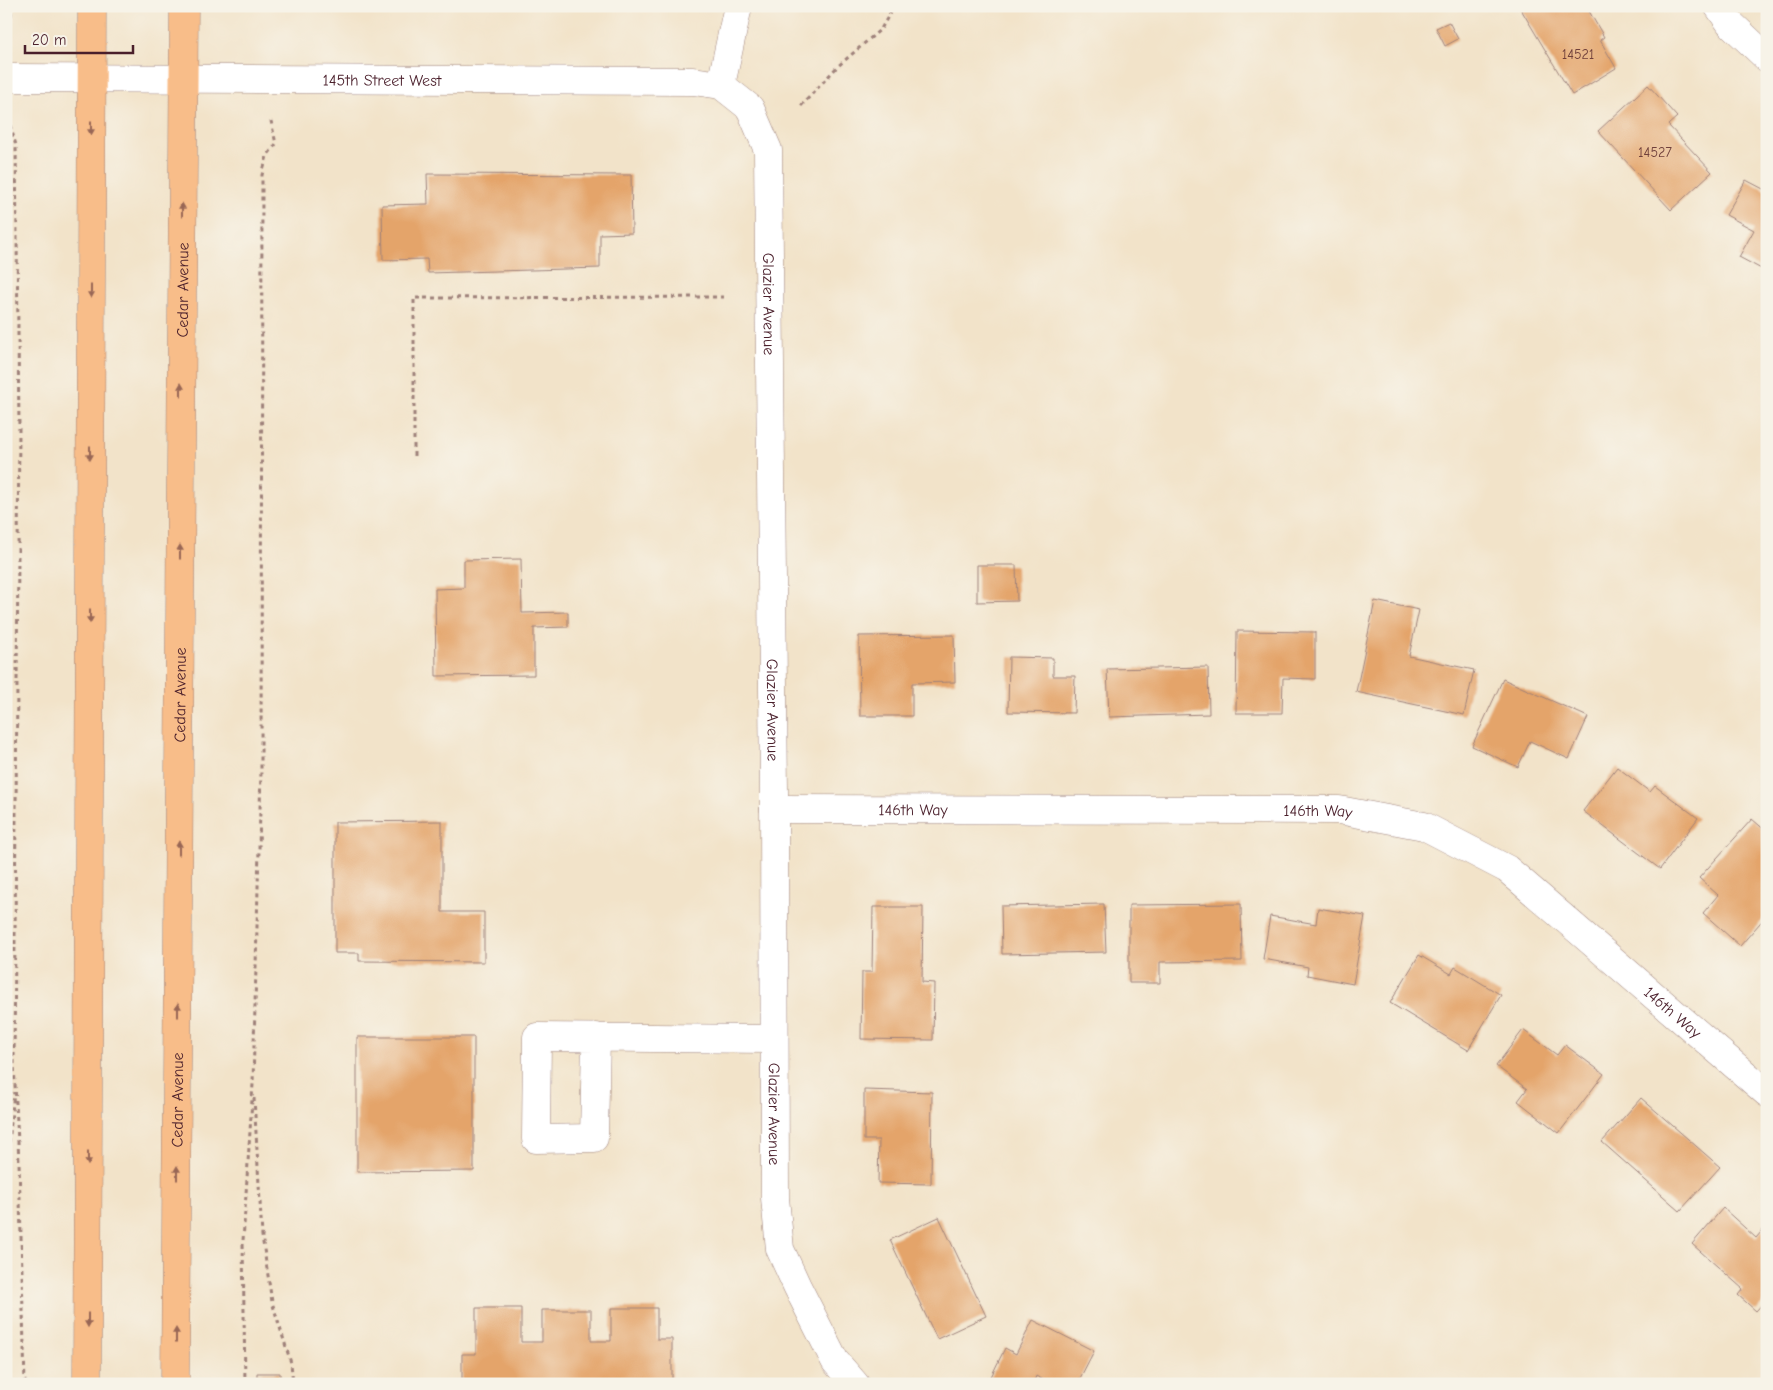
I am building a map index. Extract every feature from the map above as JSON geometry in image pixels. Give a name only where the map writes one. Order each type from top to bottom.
[{"type":"highway","points":[[87,1384],[92,6]]},
{"type":"highway","name":"Cedar Avenue","points":[[175,1384],[184,6]]},
{"type":"street","points":[[721,85],[738,6]]},
{"type":"street","points":[[1718,6],[1730,23],[1767,58]]},
{"type":"street","name":"145th Street West","points":[[6,78],[693,80],[721,85],[750,108]]},
{"type":"street","name":"Glazier Avenue","points":[[750,108],[768,150],[774,809],[775,1198],[780,1249],[835,1361],[855,1384]]},
{"type":"street","name":"146th Way","points":[[774,809],[1339,810],[1424,826],[1507,869],[1767,1093]]},
{"type":"street","points":[[596,1037],[774,1039]]},
{"type":"path","points":[[10,16],[12,6]]},
{"type":"path","points":[[801,106],[837,67],[881,29],[894,6]]},
{"type":"path","points":[[245,1384],[243,1240],[253,1084],[262,770],[262,175],[267,156],[276,144],[271,121]]},
{"type":"path","points":[[10,125],[16,145],[20,427],[15,1079],[25,1384]]},
{"type":"path","points":[[414,456],[414,298],[724,297]]},
{"type":"path","points":[[6,1174],[15,1079]]},
{"type":"path","points":[[253,1084],[262,1236],[272,1302],[291,1363],[293,1384]]},
{"type":"building","points":[[1519,6],[1586,6],[1604,37],[1600,40],[1616,68],[1572,95]]},
{"type":"building","points":[[1449,22],[1458,39],[1445,46],[1436,28]]},
{"type":"building","points":[[1648,85],[1677,117],[1668,125],[1712,172],[1671,210],[1598,131]]},
{"type":"building","points":[[427,174],[631,175],[632,233],[600,234],[600,268],[428,273],[427,259],[383,260],[382,205],[428,204]]},
{"type":"building","points":[[1746,180],[1767,191],[1767,272],[1739,257],[1754,230],[1726,215]]},
{"type":"building","points":[[521,559],[522,613],[568,612],[568,627],[534,628],[534,675],[436,676],[435,589],[464,588],[464,560]]},
{"type":"building","points":[[977,565],[1016,565],[1017,601],[977,602]]},
{"type":"building","points":[[1375,601],[1419,610],[1409,656],[1474,670],[1464,715],[1356,692]]},
{"type":"building","points":[[1237,631],[1315,632],[1315,679],[1283,678],[1282,713],[1236,713]]},
{"type":"building","points":[[954,635],[955,682],[912,683],[912,716],[860,716],[859,636]]},
{"type":"building","points":[[1009,657],[1053,658],[1053,676],[1075,676],[1074,713],[1008,712]]},
{"type":"building","points":[[1208,667],[1209,714],[1109,717],[1107,669]]},
{"type":"building","points":[[1503,679],[1588,717],[1569,759],[1530,741],[1518,767],[1472,746]]},
{"type":"building","points":[[1617,767],[1650,792],[1655,786],[1698,818],[1660,869],[1583,811]]},
{"type":"building","points":[[1752,819],[1767,832],[1767,915],[1740,946],[1703,913],[1718,895],[1699,878]]},
{"type":"building","points":[[442,821],[442,912],[484,912],[484,962],[359,961],[359,953],[335,953],[335,822]]},
{"type":"building","points":[[1104,904],[1106,952],[1002,954],[1001,906]]},
{"type":"building","points":[[1241,904],[1242,961],[1160,962],[1160,983],[1129,983],[1129,905]]},
{"type":"building","points":[[873,907],[923,907],[922,982],[934,983],[933,1040],[861,1039],[862,972],[872,972]]},
{"type":"building","points":[[1318,908],[1365,916],[1353,984],[1307,975],[1308,967],[1263,959],[1270,916],[1316,924]]},
{"type":"building","points":[[1419,955],[1451,974],[1455,967],[1501,995],[1468,1050],[1390,1003]]},
{"type":"building","points":[[1523,1030],[1557,1055],[1565,1045],[1604,1074],[1559,1133],[1518,1101],[1527,1089],[1496,1066]]},
{"type":"building","points":[[357,1037],[474,1037],[474,1171],[357,1172]]},
{"type":"building","points":[[864,1090],[932,1092],[931,1184],[878,1183],[879,1140],[864,1140]]},
{"type":"building","points":[[1641,1098],[1720,1167],[1680,1211],[1602,1142]]},
{"type":"building","points":[[1723,1208],[1756,1238],[1767,1225],[1767,1299],[1756,1311],[1738,1295],[1743,1289],[1692,1244]]},
{"type":"building","points":[[939,1217],[986,1316],[937,1339],[890,1240]]},
{"type":"building","points":[[476,1308],[521,1308],[521,1342],[542,1342],[542,1310],[591,1310],[591,1341],[611,1341],[611,1308],[657,1308],[657,1339],[672,1339],[672,1384],[462,1384],[462,1354],[476,1354]]},
{"type":"building","points":[[1033,1320],[1094,1351],[1077,1384],[1051,1384],[1036,1376],[1033,1384],[988,1383],[1005,1348],[1016,1354]]},
{"type":"building","points":[[257,1373],[280,1373],[280,1384],[257,1384]]}]
